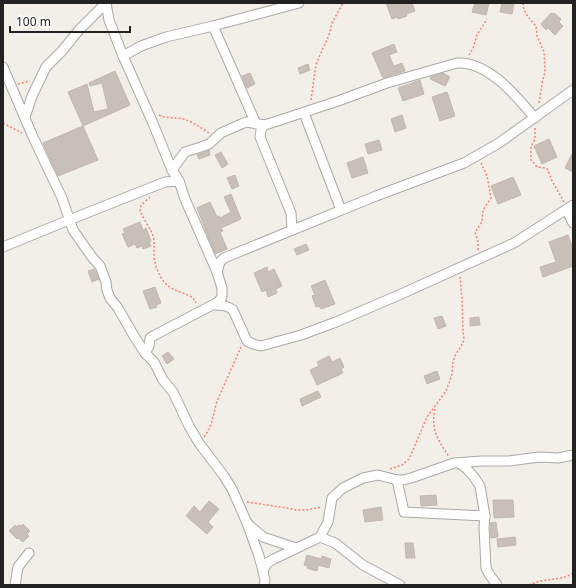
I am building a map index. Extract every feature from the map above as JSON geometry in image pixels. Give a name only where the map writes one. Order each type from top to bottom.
[{"type":"street","points":[[106,3],[109,20],[123,56],[172,170],[179,181],[217,272],[222,288],[222,297],[214,305],[168,327],[150,338],[149,346],[145,353]]},
{"type":"street","points":[[25,117],[32,96],[46,67],[62,51],[79,30],[106,3]]},
{"type":"street","points":[[123,56],[141,46],[166,37],[299,3]]},
{"type":"street","points":[[212,26],[260,125],[260,137],[291,213],[292,230]]},
{"type":"street","points":[[172,170],[185,152],[209,144],[221,133],[239,124],[246,122],[260,125],[307,112],[387,83],[457,62],[473,64],[492,75],[508,88],[536,117]]},
{"type":"street","points":[[3,66],[33,137],[62,198],[73,230],[100,266],[110,298],[118,308],[145,353],[154,362],[199,443],[232,489],[247,523],[259,556],[265,581],[264,585]]},
{"type":"street","points":[[217,272],[220,262],[224,258],[341,210],[464,163],[500,143],[573,90]]},
{"type":"street","points":[[307,112],[341,210]]},
{"type":"street","points":[[3,247],[165,182],[179,181]]},
{"type":"street","points":[[570,207],[569,215],[573,223]]},
{"type":"street","points":[[214,305],[229,307],[232,310],[247,341],[262,346],[301,335],[343,319],[477,260],[514,243],[570,207]]},
{"type":"street","points":[[263,571],[267,563],[320,536],[328,522],[332,498],[343,488],[363,478],[378,474],[397,480],[411,478],[456,463],[510,461],[539,456],[558,458],[573,454]]},
{"type":"street","points":[[456,463],[470,473],[480,486],[485,516],[484,527],[486,568],[488,574],[497,585]]},
{"type":"street","points":[[397,480],[404,512],[485,516]]},
{"type":"street","points":[[247,523],[263,537],[296,548]]},
{"type":"street","points":[[320,536],[334,543],[363,566],[400,585]]},
{"type":"street","points":[[15,585],[18,567],[29,553]]},
{"type":"path","points":[[307,112],[316,64],[332,23],[343,3]]},
{"type":"path","points":[[523,3],[526,15],[536,26],[537,36],[544,52],[546,71],[536,117],[536,139],[532,147],[531,160],[537,167],[546,168],[548,170],[553,184],[570,207]]},
{"type":"path","points":[[457,62],[471,53],[477,35],[487,19]]},
{"type":"path","points":[[11,85],[40,80]]},
{"type":"path","points":[[148,112],[172,119],[182,119],[194,124],[208,133],[218,136]]},
{"type":"path","points":[[3,123],[33,137]]},
{"type":"path","points":[[476,156],[482,164],[487,176],[491,198],[483,210],[482,222],[475,232],[478,242],[477,260]]},
{"type":"path","points":[[153,194],[142,204],[140,212],[148,224],[155,241],[155,264],[160,276],[166,284],[174,290],[192,298],[203,310]]},
{"type":"path","points":[[378,474],[385,470],[398,467],[409,459],[427,417],[450,383],[453,361],[464,339],[462,298],[458,268]]},
{"type":"path","points":[[199,443],[208,432],[213,422],[217,401],[245,337]]},
{"type":"path","points":[[435,407],[435,432],[445,450],[456,463]]},
{"type":"path","points":[[237,500],[296,510],[306,510],[321,508],[332,498]]},
{"type":"path","points":[[529,585],[540,581],[562,578],[573,574]]},
{"type":"building","points":[[386,3],[412,3],[415,11],[406,14],[407,16],[392,19]]},
{"type":"building","points":[[475,3],[489,3],[486,15],[472,12]]},
{"type":"building","points":[[502,3],[514,3],[512,14],[500,12]]},
{"type":"building","points":[[551,13],[554,13],[561,19],[559,22],[563,26],[555,35],[548,28],[546,30],[541,24]]},
{"type":"building","points":[[394,44],[397,52],[389,55],[394,66],[402,63],[405,71],[383,78],[372,53]]},
{"type":"building","points":[[308,64],[310,70],[300,74],[298,68]]},
{"type":"building","points":[[115,71],[130,105],[83,126],[68,92],[87,84],[94,112],[108,109],[102,83],[90,86],[89,83]]},
{"type":"building","points":[[250,73],[255,84],[247,88],[242,76]]},
{"type":"building","points":[[443,73],[450,77],[445,86],[430,79],[431,77]]},
{"type":"building","points":[[420,80],[424,94],[403,101],[398,88]]},
{"type":"building","points":[[447,92],[455,116],[440,121],[432,97]]},
{"type":"building","points":[[402,115],[406,128],[395,132],[391,119]]},
{"type":"building","points":[[83,126],[98,160],[58,176],[43,143]]},
{"type":"building","points":[[549,139],[557,157],[542,164],[534,146]]},
{"type":"building","points":[[379,140],[382,150],[368,154],[365,144]]},
{"type":"building","points":[[209,150],[210,155],[199,159],[197,155]]},
{"type":"building","points":[[221,152],[228,164],[222,168],[215,155]]},
{"type":"building","points":[[573,152],[573,172],[565,168]]},
{"type":"building","points":[[363,157],[368,173],[352,178],[347,163]]},
{"type":"building","points":[[235,175],[239,186],[232,189],[227,178]]},
{"type":"building","points":[[513,177],[521,195],[498,204],[491,186]]},
{"type":"building","points":[[231,194],[241,219],[221,228],[223,231],[220,232],[227,249],[215,254],[197,208],[210,202],[217,217],[219,216],[220,218],[231,212],[224,197]]},
{"type":"building","points":[[140,222],[143,230],[146,228],[151,241],[149,242],[151,246],[143,249],[142,246],[137,248],[135,244],[128,247],[122,234],[125,233],[123,229]]},
{"type":"building","points":[[568,235],[573,249],[573,266],[543,277],[540,267],[556,262],[549,242]]},
{"type":"building","points":[[306,244],[309,250],[297,255],[294,249]]},
{"type":"building","points":[[267,267],[268,272],[274,269],[282,286],[276,289],[277,293],[268,297],[266,290],[262,292],[254,273]]},
{"type":"building","points":[[94,269],[99,279],[92,282],[88,271]]},
{"type":"building","points":[[325,280],[335,304],[321,309],[319,306],[316,307],[312,296],[315,295],[311,286]]},
{"type":"building","points":[[155,287],[161,303],[156,305],[157,307],[150,309],[143,291]]},
{"type":"building","points":[[442,316],[446,326],[438,329],[434,318]]},
{"type":"building","points":[[479,317],[480,325],[470,326],[470,318]]},
{"type":"building","points":[[168,352],[174,359],[167,364],[162,356]]},
{"type":"building","points":[[329,356],[332,362],[340,358],[344,367],[341,369],[343,373],[317,385],[310,370],[319,366],[317,362]]},
{"type":"building","points":[[437,371],[440,379],[427,384],[424,376]]},
{"type":"building","points":[[318,391],[321,397],[302,406],[300,399]]},
{"type":"building","points":[[436,495],[437,505],[421,506],[420,496]]},
{"type":"building","points":[[493,500],[513,500],[514,517],[494,518]]},
{"type":"building","points":[[209,501],[219,509],[208,522],[213,527],[207,534],[186,516],[194,506],[200,512]]},
{"type":"building","points":[[381,507],[383,520],[365,522],[363,510]]},
{"type":"building","points":[[496,522],[498,537],[491,538],[490,523]]},
{"type":"building","points":[[23,524],[30,531],[27,534],[29,536],[23,542],[18,538],[17,539],[9,531],[15,525],[16,527]]},
{"type":"building","points":[[515,537],[516,545],[498,547],[497,539]]},
{"type":"building","points":[[405,543],[413,543],[415,558],[406,558]]},
{"type":"building","points":[[307,555],[321,559],[322,556],[331,559],[329,568],[318,565],[317,571],[307,568],[308,566],[304,565]]}]
